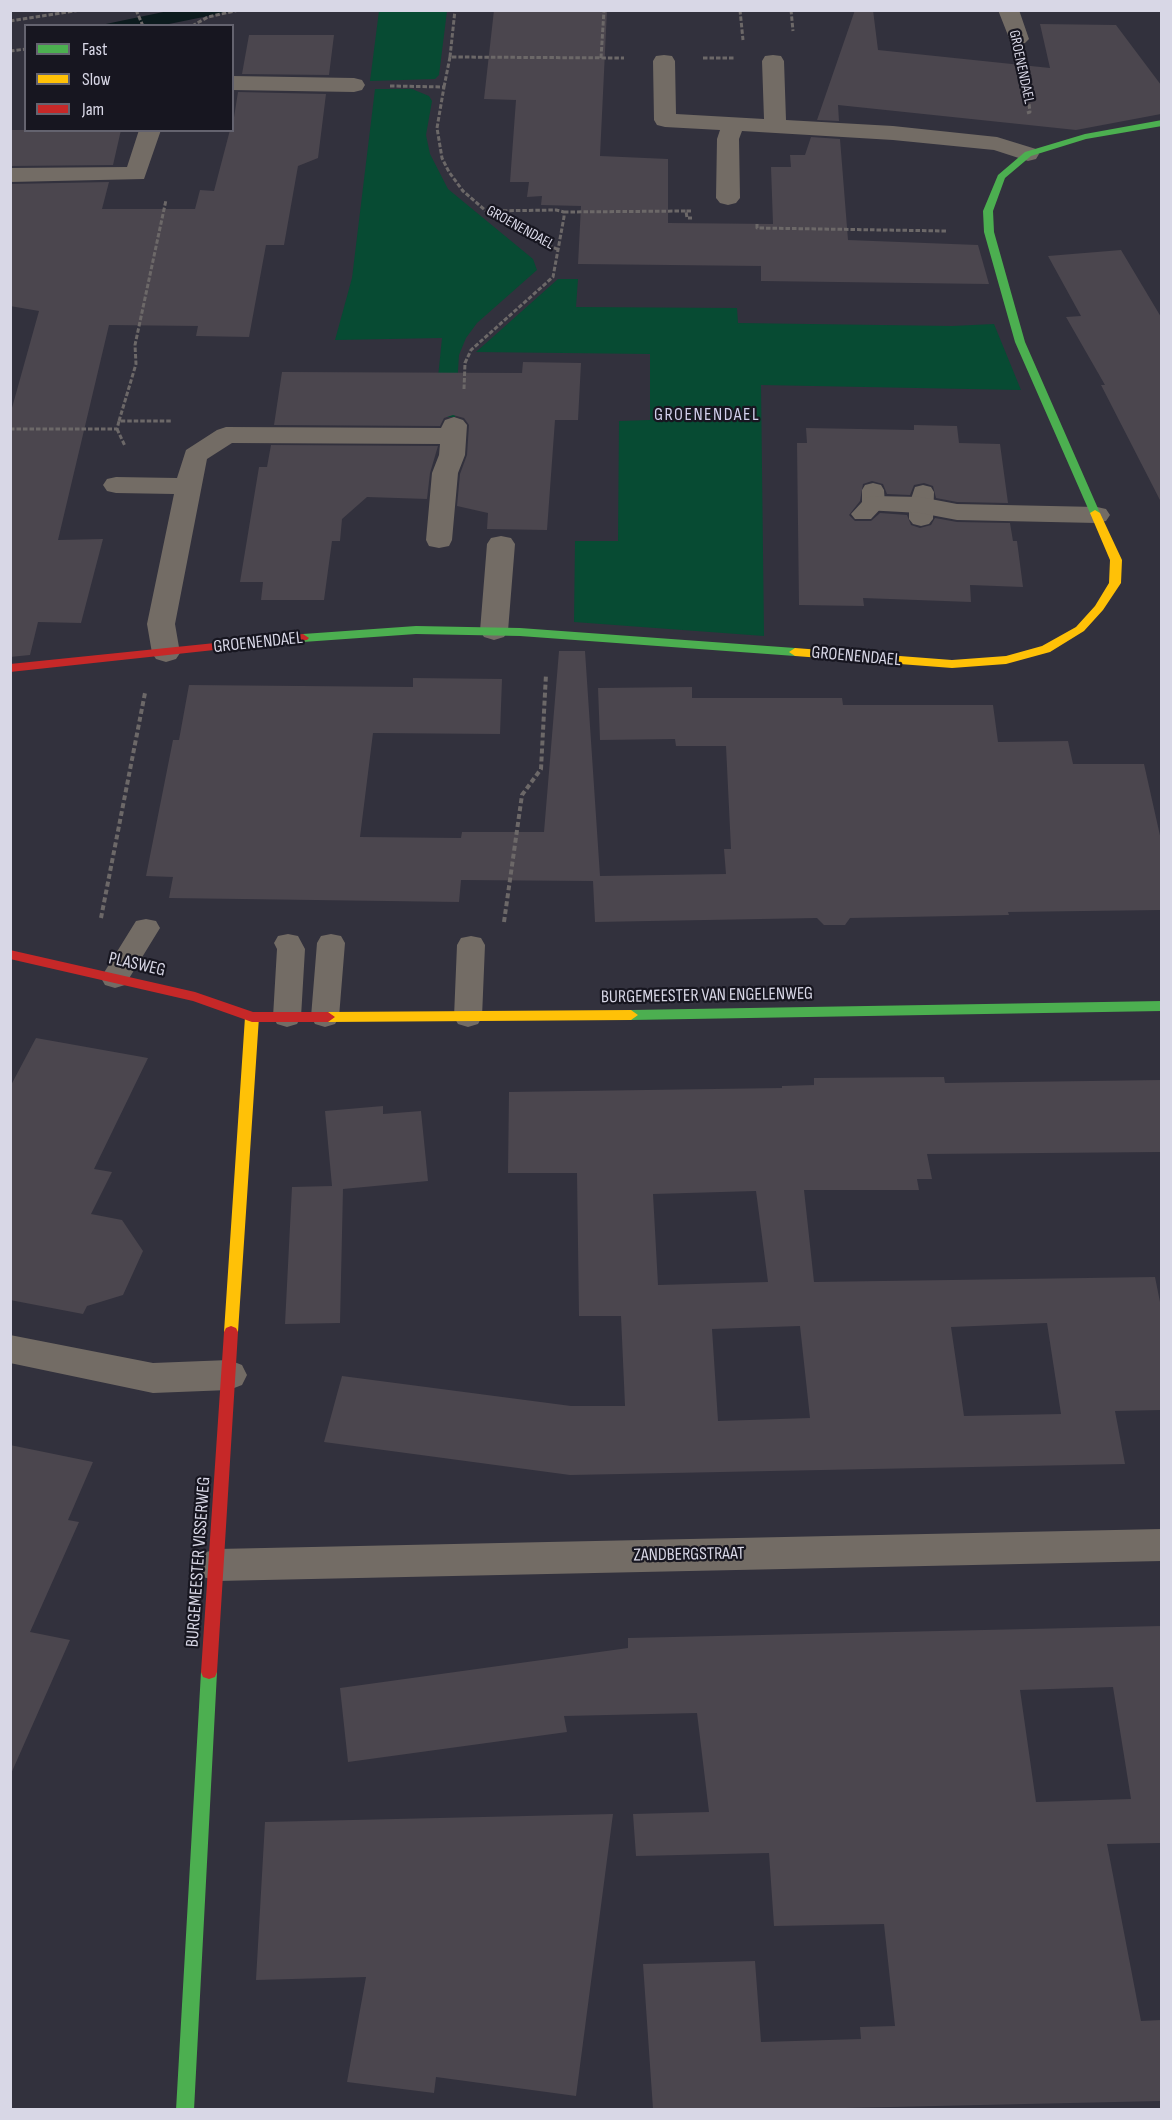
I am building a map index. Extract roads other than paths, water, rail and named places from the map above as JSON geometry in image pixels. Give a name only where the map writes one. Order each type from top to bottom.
[{"type":"street","name":"GROENENDAEL","points":[[1008,10],[1018,39]]},
{"type":"street","points":[[664,61],[665,120],[733,126],[775,126],[893,133],[1003,146],[1028,154]]},
{"type":"street","points":[[773,61],[775,126]]},
{"type":"street","points":[[234,83],[354,85]]},
{"type":"street","name":"GROENENDAEL","points":[[10,668],[361,633],[551,634],[936,664],[971,664],[1012,658],[1046,649],[1068,637],[1089,620],[1111,591],[1117,572],[1116,560],[1020,342],[989,232],[988,211],[996,185],[1009,169],[1028,154],[1085,136],[1161,123]]},
{"type":"street","points":[[728,198],[728,139],[733,126]]},
{"type":"street","points":[[10,175],[136,174],[149,132]]},
{"type":"street","points":[[166,653],[161,624],[195,456],[226,435],[454,430],[452,455],[445,473],[439,540]]},
{"type":"street","points":[[116,485],[189,486]]},
{"type":"street","points":[[870,503],[921,505],[957,513],[1097,515]]},
{"type":"street","points":[[494,632],[501,544]]},
{"type":"street","name":"PLASWEG","points":[[10,954],[195,997],[252,1017]]},
{"type":"street","name":"BURGEMEESTER VAN ENGELENWEG","points":[[252,1017],[468,1017],[1161,1006]]},
{"type":"street","name":"BURGEMEESTER VISSERWEG","points":[[185,2109],[252,1017]]},
{"type":"street","points":[[10,1349],[153,1378],[229,1375]]},
{"type":"street","name":"ZANDBERGSTRAAT","points":[[217,1564],[1161,1545]]},
{"type":"lane","points":[[115,978],[146,928]]},
{"type":"lane","points":[[287,1017],[291,949],[288,943]]},
{"type":"lane","points":[[325,1017],[331,943]]},
{"type":"lane","points":[[468,1017],[471,945]]},
{"type":"district","name":"GROENENDAEL","points":[[707,415]]}]
